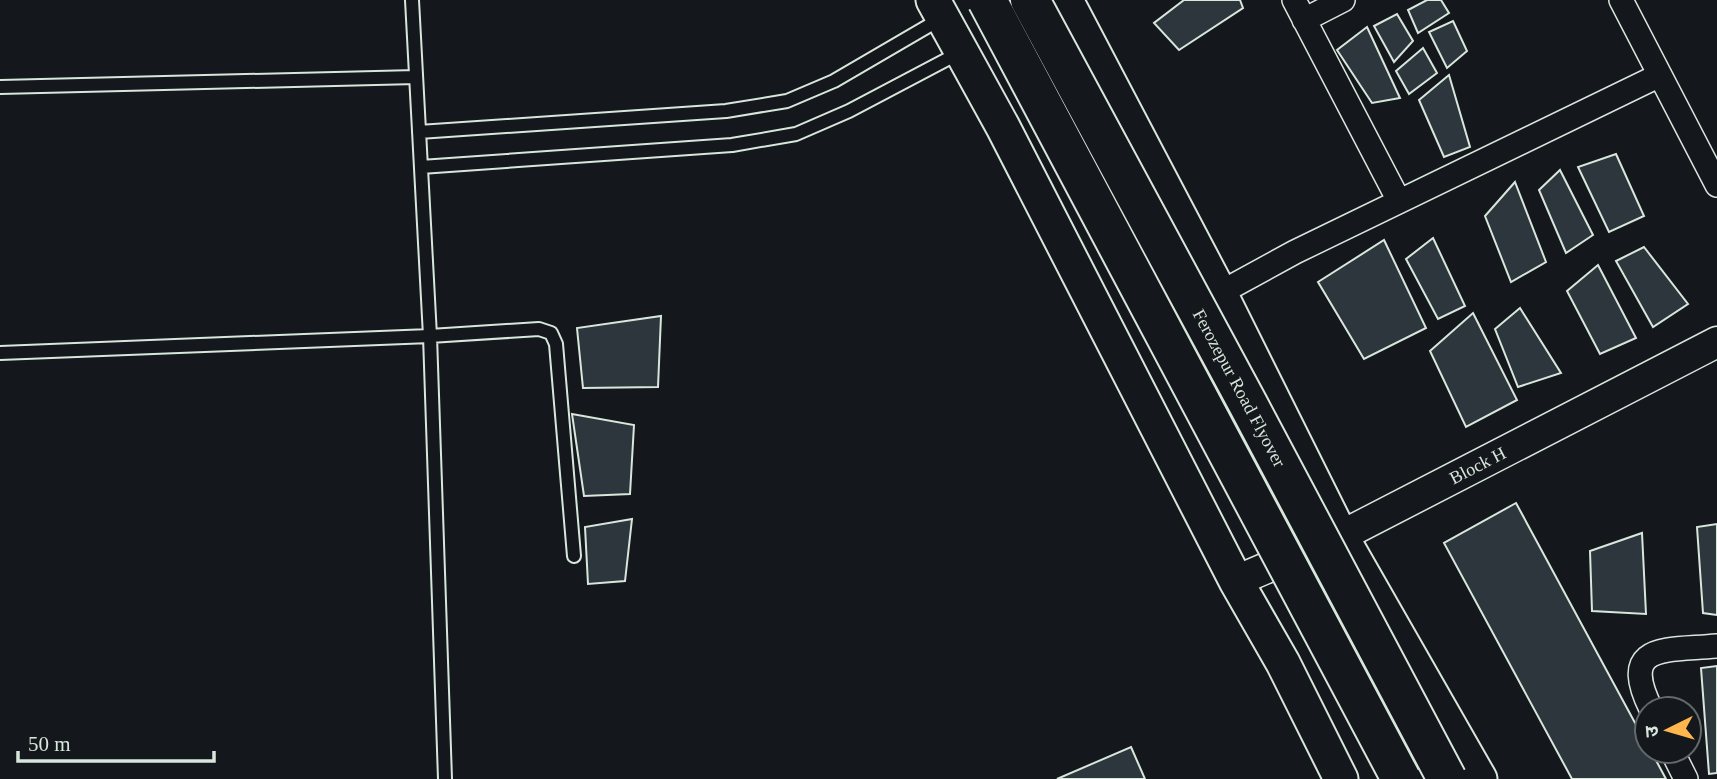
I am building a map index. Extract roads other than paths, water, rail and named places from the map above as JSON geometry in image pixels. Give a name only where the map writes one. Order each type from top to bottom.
[{"type":"highway","points":[[987,0],[1401,779]]},
{"type":"highway","name":"Ferozepur Road Flyover","points":[[1030,0],[1447,779]]},
{"type":"main road","points":[[1066,0],[1220,293],[1341,537],[1479,779]]},
{"type":"main road","points":[[938,9],[963,51],[1341,779]]},
{"type":"street","points":[[1343,0],[1299,10],[1399,201]]},
{"type":"street","points":[[1620,0],[1717,185]]},
{"type":"street","points":[[1220,293],[1295,252],[1660,75]]},
{"type":"street","name":"Block H","points":[[1236,581],[1341,537],[1717,342]]},
{"type":"street","points":[[1644,695],[1640,686],[1639,668],[1646,657],[1661,651],[1717,646]]},
{"type":"lane","points":[[412,0],[430,336],[445,779]]},
{"type":"lane","points":[[419,132],[726,111],[787,102],[834,81],[938,9]]},
{"type":"lane","points":[[421,167],[732,145],[796,134],[849,111],[963,51]]},
{"type":"lane","points":[[0,87],[416,77]]},
{"type":"lane","points":[[0,354],[539,329],[551,332],[556,344],[574,556]]}]
